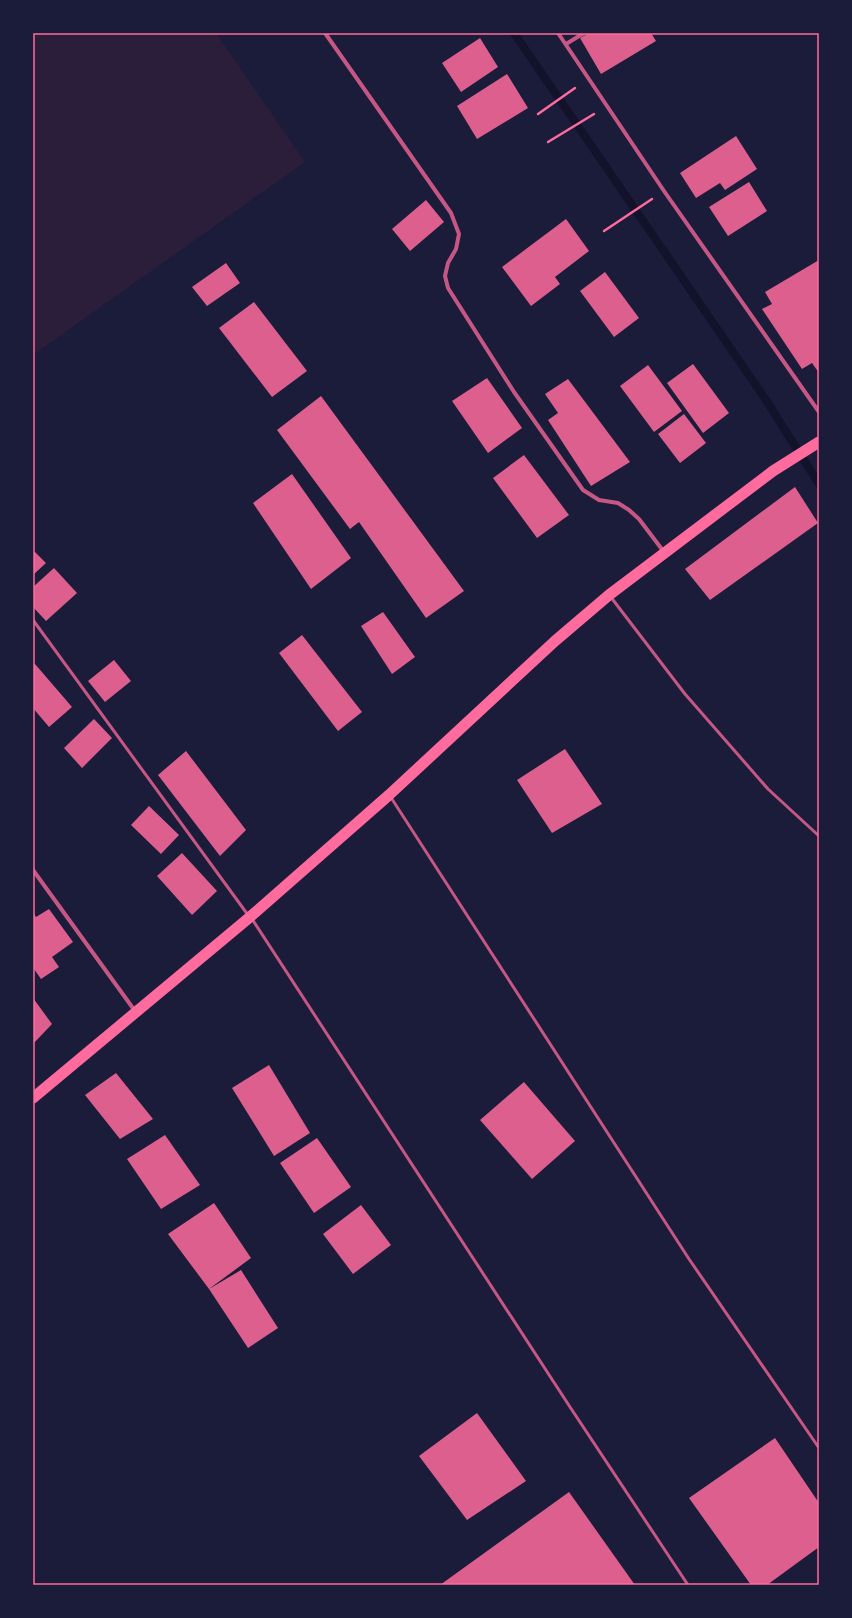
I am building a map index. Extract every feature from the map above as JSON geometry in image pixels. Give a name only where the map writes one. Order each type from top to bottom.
[{"type":"highway","points":[[33,1098],[250,917],[390,795],[555,641],[609,595],[773,471],[818,443]]},
{"type":"street","points":[[325,33],[451,213],[459,234],[456,249],[448,264],[445,276],[448,288],[514,392],[583,490],[599,500],[618,503],[629,510],[639,519],[664,553]]},
{"type":"street","points":[[558,33],[664,192],[819,412]]},
{"type":"street","points":[[566,44],[584,33]]},
{"type":"street","points":[[33,870],[135,1012]]},
{"type":"lane","points":[[609,595],[690,700],[768,789],[819,836]]},
{"type":"lane","points":[[33,620],[250,917],[688,1585]]},
{"type":"lane","points":[[390,795],[689,1259],[819,1448]]},
{"type":"path","points":[[538,114],[569,92]]},
{"type":"path","points":[[548,142],[587,119]]},
{"type":"path","points":[[604,231],[618,220],[644,204]]},
{"type":"shaded area","points":[[33,33],[216,33],[305,162],[33,355]]},
{"type":"building","points":[[589,33],[651,33],[656,41],[601,74],[580,38]]},
{"type":"building","points":[[480,38],[498,67],[461,92],[442,63]]},
{"type":"building","points":[[507,74],[528,108],[477,139],[457,106]]},
{"type":"building","points":[[736,136],[757,169],[725,190],[720,183],[696,198],[680,173]]},
{"type":"building","points":[[749,182],[767,211],[728,236],[709,207]]},
{"type":"building","points":[[426,200],[444,222],[410,251],[392,229]]},
{"type":"building","points":[[566,219],[589,251],[555,277],[560,284],[531,306],[502,267]]},
{"type":"building","points":[[819,260],[819,373],[812,363],[802,369],[762,309],[772,304],[765,292]]},
{"type":"building","points":[[226,263],[240,283],[207,306],[192,287]]},
{"type":"building","points":[[605,272],[639,318],[614,337],[580,291]]},
{"type":"building","points":[[254,302],[307,371],[272,397],[219,328]]},
{"type":"building","points":[[693,364],[729,413],[703,433],[667,383]]},
{"type":"building","points":[[648,365],[682,411],[654,432],[620,386]]},
{"type":"building","points":[[487,378],[522,428],[488,453],[452,401]]},
{"type":"building","points":[[568,379],[630,462],[591,486],[548,420],[558,413],[545,394]]},
{"type":"building","points":[[321,396],[464,591],[426,618],[359,522],[350,529],[277,430]]},
{"type":"building","points":[[684,414],[706,443],[680,463],[658,434]]},
{"type":"building","points":[[524,455],[569,515],[537,538],[493,478]]},
{"type":"building","points":[[292,474],[351,558],[311,589],[253,503]]},
{"type":"building","points":[[795,487],[818,523],[710,600],[685,569]]},
{"type":"building","points":[[33,550],[46,563],[33,575]]},
{"type":"building","points":[[54,568],[77,593],[46,621],[33,607],[33,587]]},
{"type":"building","points":[[383,612],[415,657],[392,674],[361,626]]},
{"type":"building","points":[[302,635],[362,712],[338,731],[279,653]]},
{"type":"building","points":[[114,660],[131,681],[105,702],[88,681]]},
{"type":"building","points":[[35,664],[72,707],[49,727],[33,708],[33,665]]},
{"type":"building","points":[[94,719],[112,738],[82,768],[64,748]]},
{"type":"building","points":[[565,749],[602,804],[552,833],[517,780]]},
{"type":"building","points":[[186,751],[246,830],[220,856],[158,775]]},
{"type":"building","points":[[149,806],[179,835],[161,854],[131,825]]},
{"type":"building","points":[[182,853],[217,891],[192,915],[157,876]]},
{"type":"building","points":[[49,909],[73,942],[52,957],[59,967],[41,979],[34,969],[33,970],[33,912],[36,917]]},
{"type":"building","points":[[33,998],[52,1024],[33,1044]]},
{"type":"building","points":[[269,1065],[310,1133],[274,1156],[232,1088]]},
{"type":"building","points":[[116,1073],[153,1119],[120,1139],[85,1095]]},
{"type":"building","points":[[524,1082],[575,1141],[532,1179],[480,1120]]},
{"type":"building","points":[[165,1135],[200,1185],[161,1209],[127,1159]]},
{"type":"building","points":[[317,1138],[351,1187],[314,1213],[280,1163]]},
{"type":"building","points":[[214,1203],[251,1258],[209,1289],[168,1234]]},
{"type":"building","points":[[361,1205],[391,1245],[353,1274],[323,1234]]},
{"type":"building","points":[[241,1270],[278,1328],[248,1348],[209,1289]]},
{"type":"building","points":[[477,1413],[526,1481],[467,1520],[419,1456]]},
{"type":"building","points":[[775,1438],[819,1503],[819,1547],[767,1585],[751,1585],[689,1498]]},
{"type":"building","points":[[569,1492],[635,1585],[440,1585]]},
{"type":"waterway","points":[[514,33],[766,400],[819,484]]}]
